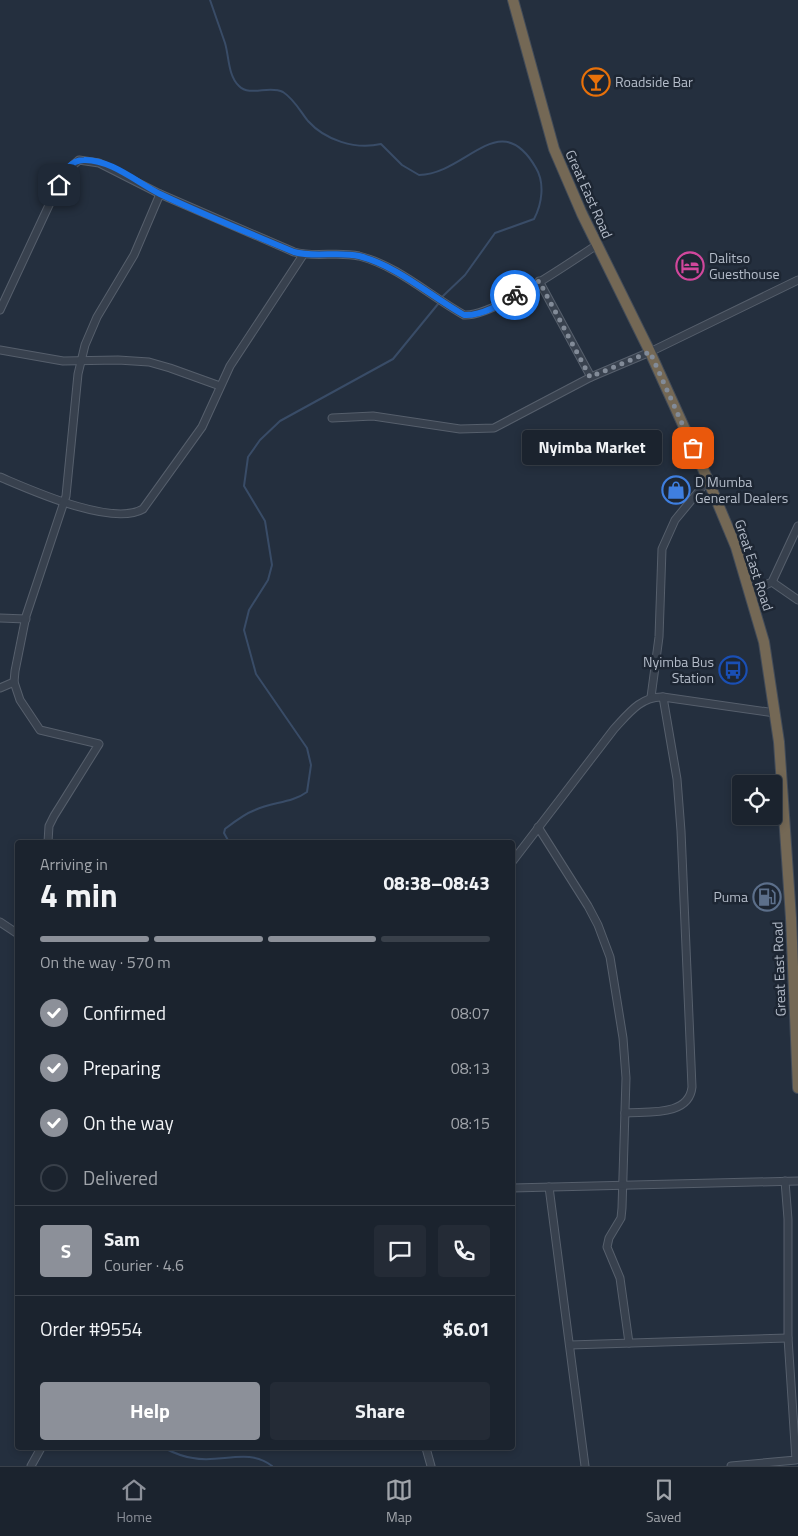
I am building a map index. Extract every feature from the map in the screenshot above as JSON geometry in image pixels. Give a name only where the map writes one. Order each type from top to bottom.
[{"type":"highway","name":"Great East Road","points":[[513,0],[532,75],[554,149],[597,245],[650,352],[708,480],[736,547],[750,592],[770,673],[775,713],[791,918],[798,1088]]},
{"type":"street","points":[[0,310],[64,173],[70,166],[84,160],[99,163],[160,194],[303,255],[325,256],[343,253],[366,258],[386,267],[464,315],[477,313],[500,304],[597,245]]},
{"type":"street","points":[[48,840],[49,826],[54,816],[99,744],[40,730],[20,700],[14,682],[26,619],[64,503],[69,478],[80,362],[92,327],[130,262],[160,194]]},
{"type":"street","points":[[0,477],[64,503],[117,513],[134,513],[143,509],[202,427],[211,412],[220,386],[243,344],[303,255]]},
{"type":"street","points":[[332,418],[373,416],[460,428],[494,428],[590,377],[650,352],[798,280]]},
{"type":"street","points":[[539,281],[590,377]]},
{"type":"street","points":[[0,350],[80,362],[118,360],[148,362],[220,386]]},
{"type":"street","points":[[652,697],[659,637],[662,550],[675,520],[708,480]]},
{"type":"street","points":[[750,592],[772,582],[798,526]]},
{"type":"street","points":[[772,582],[798,600]]},
{"type":"street","points":[[0,618],[26,619]]},
{"type":"street","points":[[0,688],[14,682]]},
{"type":"street","points":[[515,858],[614,729],[635,707],[652,697],[775,713]]},
{"type":"street","points":[[625,1113],[679,1108],[689,1098],[692,1087],[681,830],[677,779],[663,697]]},
{"type":"street","points":[[538,827],[588,906],[598,925],[610,957],[623,1038],[626,1078],[621,1218],[609,1238],[607,1247],[620,1278],[629,1343]]},
{"type":"street","points":[[0,922],[15,932]]},
{"type":"street","points":[[731,1466],[796,1460],[788,1338],[787,1205],[785,1181]]},
{"type":"street","points":[[515,1188],[798,1181]]},
{"type":"street","points":[[549,1187],[585,1466]]},
{"type":"street","points":[[570,1345],[788,1338]]},
{"type":"street","points":[[31,1466],[40,1450]]},
{"type":"street","points":[[427,1450],[431,1466]]},
{"type":"waterway","points":[[210,0],[225,43],[235,82],[243,89],[249,91],[278,90],[283,92],[294,102],[315,128],[332,138],[361,146],[381,144],[402,165],[419,175],[436,172],[482,147],[496,142],[509,142],[523,150],[536,168],[541,180],[541,200],[534,219],[495,233],[465,275],[443,296]]},
{"type":"waterway","points":[[228,840],[224,833],[225,829],[243,816],[262,807],[295,798],[307,792],[311,765],[307,748],[256,674],[244,630],[249,610],[268,580],[272,565],[265,521],[244,486],[248,457],[260,440],[280,421],[393,359],[438,304]]},
{"type":"waterway","points":[[168,1450],[186,1457],[203,1459],[254,1458],[263,1460],[272,1466]]},
{"type":"way so far","points":[[515,295],[539,281],[590,377],[650,352],[693,448]]},
{"type":"place","name":"Roadside Bar","points":[[596,82]]},
{"type":"place","name":"Dalitso Guesthouse","points":[[690,266]]},
{"type":"place","name":"Nyimba Market","points":[[693,448]]},
{"type":"place","name":"D Mumba General Dealers","points":[[676,490]]},
{"type":"place","name":"Nyimba Bus Station","points":[[733,670]]},
{"type":"place","name":"Puma","points":[[767,897]]},
{"type":"route","points":[[59,185],[67,169],[79,160],[99,163],[160,194],[294,252],[309,256],[343,253],[360,256],[379,263],[464,315],[477,313],[500,304],[515,295]]}]
